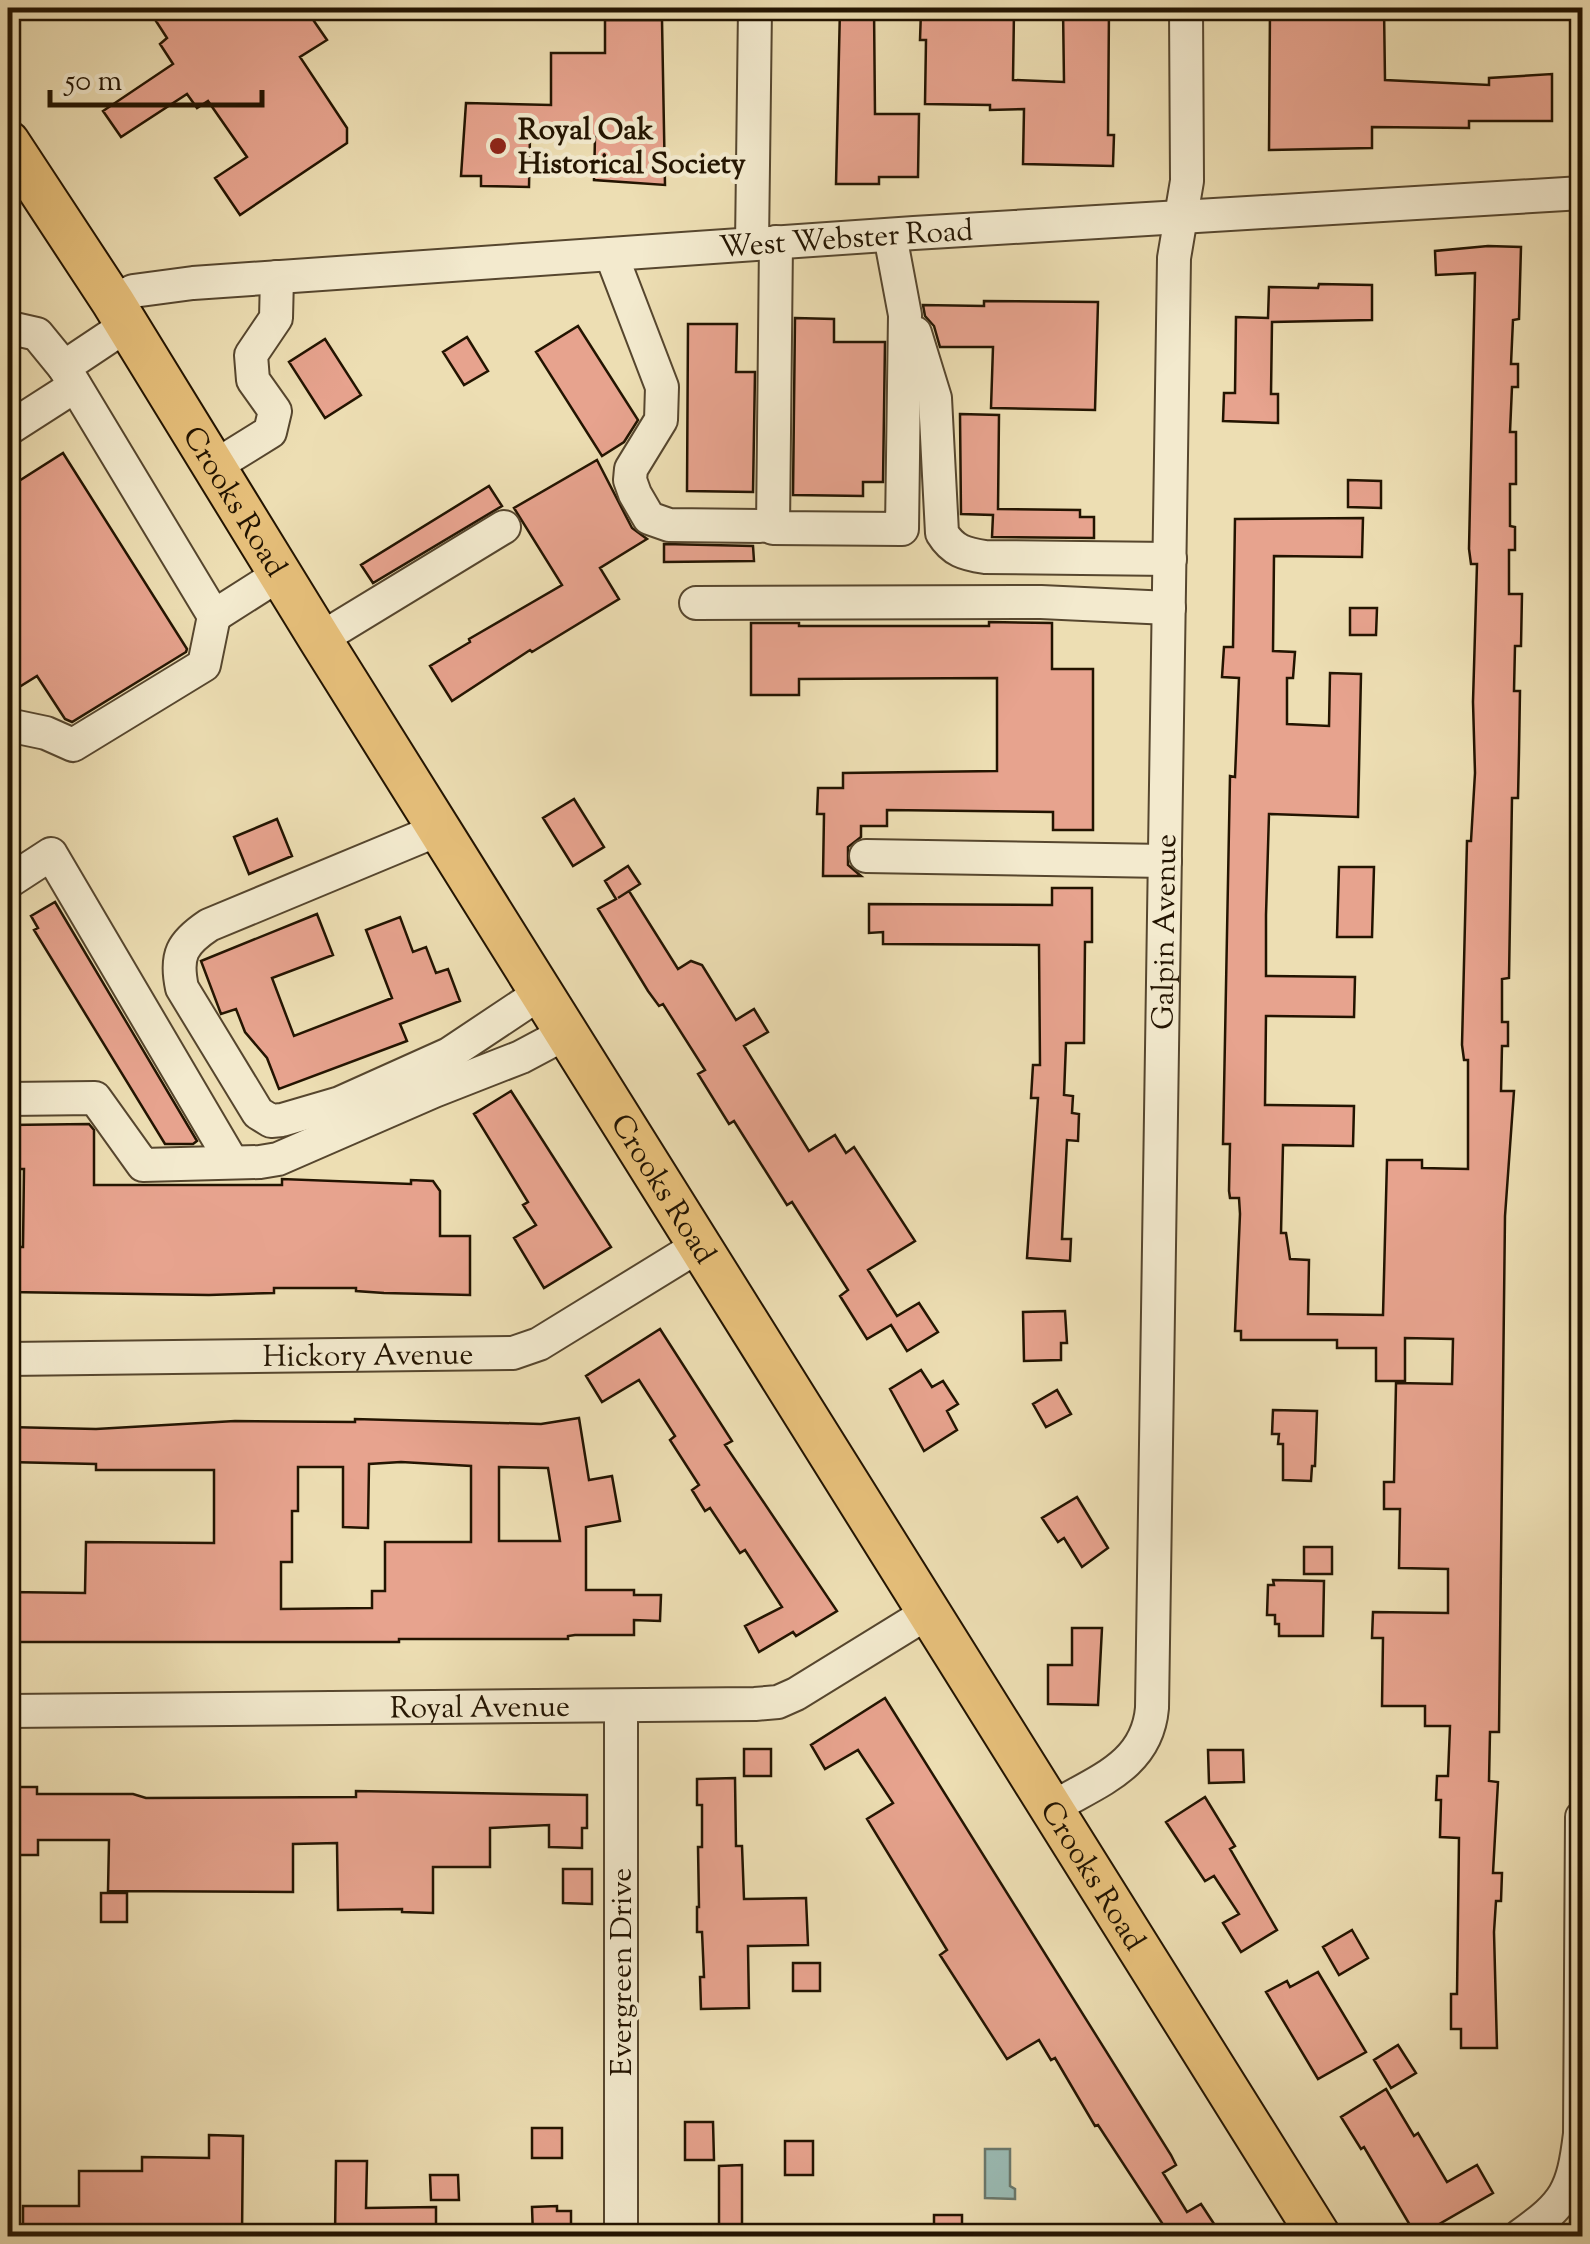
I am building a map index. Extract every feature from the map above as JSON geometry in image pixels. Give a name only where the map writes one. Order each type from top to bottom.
[{"type":"main road","name":"Crooks Road","points":[[8,142],[120,314],[1319,2236]]},
{"type":"street","points":[[756,8],[773,528],[902,529],[902,234]]},
{"type":"street","name":"Galpin Avenue","points":[[1052,1808],[1130,1762],[1140,1750],[1150,1724],[1174,258],[1187,180],[1186,8]]},
{"type":"street","name":"West Webster Road","points":[[8,429],[70,377],[120,314],[133,291],[154,286],[902,234],[1582,193]]},
{"type":"street","points":[[902,234],[915,340],[935,398],[942,533],[950,546],[965,554],[985,557],[1170,559]]},
{"type":"street","points":[[611,254],[662,388],[661,420],[631,468],[635,494],[650,518],[669,525],[760,526]]},
{"type":"street","points":[[215,466],[270,432],[275,411],[253,380],[251,354],[276,318],[278,277]]},
{"type":"street","points":[[8,334],[15,329],[37,334],[70,377],[214,616],[204,665],[73,745],[46,733],[8,725]]},
{"type":"street","points":[[320,639],[504,527]]},
{"type":"street","points":[[214,616],[280,574]]},
{"type":"street","points":[[696,603],[1041,602],[1169,608]]},
{"type":"street","points":[[440,829],[209,925],[184,948],[177,966],[182,988],[258,1113],[271,1121],[282,1120],[340,1103],[449,1054],[542,992]]},
{"type":"street","points":[[8,882],[51,854],[232,1162]]},
{"type":"street","points":[[866,856],[1164,860]]},
{"type":"street","points":[[8,1099],[94,1098],[142,1164],[278,1159],[520,1057],[568,1032]]},
{"type":"street","name":"Hickory Avenue","points":[[8,1359],[513,1353],[539,1344],[700,1245]]},
{"type":"street","name":"Royal Avenue","points":[[8,1711],[778,1702],[929,1612]]},
{"type":"street","name":"Evergreen Drive","points":[[621,1706],[621,2236]]},
{"type":"street","points":[[1520,2236],[1546,2219],[1561,2203],[1577,2159],[1582,1817]]},
{"type":"water","points":[[985,2149],[1010,2149],[1010,2186],[1015,2189],[1015,2199],[985,2198]]},
{"type":"building","points":[[175,8],[305,8],[327,40],[300,57],[347,128],[347,143],[240,215],[215,178],[247,157],[208,101],[197,108],[187,94],[121,137],[103,111],[173,64],[160,44],[167,38],[156,21]]},
{"type":"building","points":[[840,8],[874,8],[875,114],[919,114],[918,177],[879,177],[879,184],[836,184]]},
{"type":"building","points":[[1063,8],[1109,8],[1108,135],[1114,135],[1113,166],[1023,164],[1024,109],[925,104],[926,40],[920,40],[921,11],[1014,11],[1013,80],[1064,82]]},
{"type":"building","points":[[1270,8],[1384,8],[1385,80],[1489,85],[1489,78],[1552,74],[1552,121],[1469,121],[1469,128],[1372,127],[1372,148],[1269,150]]},
{"type":"building","points":[[605,20],[662,20],[665,185],[594,180],[595,137],[530,135],[529,187],[481,186],[481,176],[461,176],[466,103],[551,105],[551,53],[605,53]]},
{"type":"building","points":[[1521,247],[1519,319],[1513,320],[1511,364],[1518,364],[1518,387],[1512,387],[1510,432],[1516,432],[1516,484],[1510,484],[1510,526],[1515,527],[1515,550],[1509,550],[1509,594],[1522,594],[1521,646],[1515,646],[1514,691],[1520,691],[1519,752],[1518,798],[1512,798],[1509,978],[1502,979],[1502,1022],[1508,1022],[1508,1046],[1502,1046],[1501,1091],[1514,1091],[1505,1216],[1499,1732],[1490,1732],[1489,1781],[1498,1782],[1493,1873],[1502,1873],[1494,1932],[1497,2048],[1461,2048],[1461,2029],[1451,2029],[1451,1994],[1457,1994],[1459,1838],[1440,1837],[1441,1800],[1436,1800],[1437,1776],[1448,1776],[1450,1726],[1425,1726],[1425,1706],[1382,1706],[1383,1638],[1372,1638],[1373,1612],[1448,1613],[1448,1569],[1399,1568],[1400,1509],[1384,1509],[1384,1482],[1394,1482],[1396,1383],[1452,1384],[1453,1339],[1405,1338],[1405,1381],[1376,1381],[1376,1348],[1337,1348],[1337,1340],[1241,1340],[1241,1331],[1235,1331],[1239,1198],[1230,1198],[1230,1144],[1223,1144],[1230,776],[1235,777],[1239,678],[1222,677],[1224,647],[1233,647],[1235,519],[1363,518],[1362,557],[1274,556],[1273,651],[1295,652],[1293,678],[1287,678],[1287,724],[1329,726],[1330,673],[1361,674],[1358,817],[1269,814],[1266,915],[1266,976],[1355,977],[1354,1017],[1266,1016],[1265,1105],[1354,1106],[1353,1146],[1283,1145],[1281,1233],[1286,1233],[1290,1259],[1309,1260],[1308,1314],[1383,1315],[1387,1160],[1422,1160],[1422,1168],[1468,1169],[1468,1060],[1464,1060],[1462,1045],[1467,841],[1471,841],[1475,773],[1477,564],[1471,564],[1469,549],[1475,273],[1436,275],[1435,251]]},
{"type":"building","points":[[1319,284],[1372,285],[1372,320],[1272,322],[1271,394],[1278,394],[1278,423],[1223,421],[1224,393],[1235,393],[1236,317],[1268,318],[1269,287],[1318,288]]},
{"type":"building","points":[[984,301],[1098,302],[1095,410],[991,408],[993,347],[940,347],[923,305],[984,306]]},
{"type":"building","points":[[795,318],[834,319],[834,342],[885,342],[883,482],[863,482],[863,496],[793,495]]},
{"type":"building","points":[[688,324],[737,324],[736,372],[755,372],[753,492],[687,491]]},
{"type":"building","points":[[578,326],[638,420],[624,442],[602,456],[536,352]]},
{"type":"building","points":[[467,337],[488,371],[464,385],[443,352]]},
{"type":"building","points":[[325,339],[361,395],[325,418],[289,362]]},
{"type":"building","points":[[960,414],[999,415],[998,509],[1080,510],[1080,517],[1094,517],[1094,538],[992,537],[993,515],[961,514]]},
{"type":"building","points":[[63,453],[187,649],[72,722],[65,719],[37,676],[8,694],[8,488]]},
{"type":"building","points":[[597,460],[632,528],[647,539],[600,568],[619,599],[452,701],[430,666],[562,585],[514,508]]},
{"type":"building","points":[[1348,480],[1381,481],[1381,508],[1348,507]]},
{"type":"building","points":[[489,486],[502,506],[373,583],[361,565]]},
{"type":"building","points":[[664,544],[753,546],[754,561],[664,562]]},
{"type":"building","points":[[1350,608],[1377,608],[1376,635],[1350,635]]},
{"type":"building","points":[[989,622],[1052,623],[1052,669],[1093,669],[1093,830],[1053,830],[1053,812],[887,810],[887,826],[861,826],[861,837],[848,847],[848,865],[861,876],[823,876],[824,814],[817,814],[818,788],[843,788],[843,773],[997,771],[997,678],[799,679],[799,695],[751,695],[751,623],[989,626]]},
{"type":"building","points":[[574,799],[604,847],[573,866],[543,818]]},
{"type":"building","points":[[277,819],[292,856],[249,874],[234,837]]},
{"type":"building","points":[[628,866],[640,884],[629,891],[678,969],[691,961],[702,965],[736,1020],[754,1009],[768,1032],[744,1046],[809,1151],[835,1135],[846,1153],[854,1147],[915,1241],[868,1270],[897,1316],[919,1303],[938,1332],[907,1351],[891,1325],[867,1339],[840,1296],[848,1290],[792,1202],[787,1205],[734,1121],[729,1124],[698,1074],[705,1070],[663,1004],[659,1006],[648,991],[598,909],[616,899],[605,881]]},
{"type":"building","points":[[1339,867],[1374,867],[1372,937],[1337,937]]},
{"type":"building","points":[[1052,888],[1092,888],[1092,942],[1085,942],[1084,1043],[1066,1043],[1064,1095],[1073,1096],[1072,1113],[1079,1114],[1078,1141],[1067,1140],[1062,1239],[1071,1239],[1070,1261],[1027,1258],[1038,1098],[1031,1098],[1033,1065],[1040,1065],[1039,945],[883,944],[883,932],[869,933],[869,904],[1052,905]]},
{"type":"building","points":[[55,902],[197,1141],[193,1144],[165,1144],[34,930],[38,928],[31,916]]},
{"type":"building","points":[[317,914],[333,955],[272,978],[294,1036],[392,998],[366,930],[400,917],[413,952],[426,947],[436,973],[448,969],[460,1001],[400,1024],[407,1041],[279,1089],[267,1058],[245,1032],[236,1009],[221,1014],[201,961]]},
{"type":"building","points":[[511,1091],[611,1247],[544,1288],[514,1238],[536,1225],[523,1205],[528,1202],[474,1114]]},
{"type":"building","points":[[89,1124],[94,1130],[94,1185],[282,1185],[282,1179],[411,1184],[411,1180],[433,1181],[440,1191],[440,1236],[470,1236],[470,1295],[384,1293],[356,1288],[274,1288],[274,1293],[209,1295],[8,1292],[8,1247],[23,1247],[24,1169],[8,1169],[8,1125]]},
{"type":"building","points":[[1065,1311],[1067,1343],[1061,1343],[1061,1360],[1024,1361],[1023,1312]]},
{"type":"building","points":[[660,1329],[732,1441],[725,1445],[837,1611],[796,1636],[793,1632],[759,1652],[745,1626],[782,1607],[745,1550],[740,1553],[710,1508],[705,1511],[692,1490],[699,1485],[670,1440],[675,1436],[639,1380],[602,1402],[586,1376]]},
{"type":"building","points":[[921,1370],[932,1387],[943,1381],[958,1404],[947,1411],[957,1430],[924,1451],[890,1389]]},
{"type":"building","points":[[1057,1390],[1071,1414],[1046,1427],[1033,1404]]},
{"type":"building","points":[[1273,1410],[1317,1411],[1311,1481],[1283,1480],[1283,1444],[1278,1444],[1279,1434],[1272,1434]]},
{"type":"building","points":[[579,1418],[589,1480],[612,1476],[620,1521],[586,1527],[586,1590],[634,1590],[634,1595],[661,1595],[660,1621],[634,1620],[634,1635],[399,1642],[9,1642],[9,1592],[85,1593],[86,1542],[214,1543],[214,1470],[96,1470],[96,1464],[8,1462],[8,1427],[96,1429],[355,1419],[541,1424]],"holes":[[[369,1464],[471,1466],[471,1542],[385,1542],[385,1591],[372,1591],[372,1608],[281,1609],[281,1562],[292,1562],[292,1511],[298,1511],[298,1467],[343,1467],[343,1527],[368,1528]],[[499,1467],[548,1468],[560,1541],[499,1541]]]},
{"type":"building","points":[[1077,1497],[1108,1548],[1082,1567],[1064,1538],[1058,1542],[1042,1518]]},
{"type":"building","points":[[1304,1547],[1332,1547],[1332,1574],[1304,1574]]},
{"type":"building","points":[[1273,1580],[1324,1581],[1323,1636],[1279,1636],[1275,1615],[1267,1615],[1268,1585],[1274,1585]]},
{"type":"building","points":[[1072,1628],[1102,1628],[1098,1705],[1048,1704],[1048,1665],[1072,1665]]},
{"type":"building","points":[[885,1698],[1171,2155],[1176,2165],[1163,2173],[1187,2212],[1201,2204],[1222,2236],[1148,2236],[1164,2226],[1098,2125],[1095,2126],[1055,2058],[1051,2060],[1039,2040],[1007,2059],[940,1955],[947,1950],[867,1819],[893,1803],[858,1750],[825,1769],[811,1745]]},
{"type":"building","points":[[744,1749],[771,1749],[771,1776],[744,1776]]},
{"type":"building","points":[[1208,1750],[1243,1750],[1244,1782],[1209,1783]]},
{"type":"building","points":[[735,1778],[736,1846],[742,1846],[744,1899],[806,1898],[808,1945],[748,1946],[749,2008],[701,2009],[700,1977],[704,1977],[697,1907],[702,1805],[697,1805],[697,1779]]},
{"type":"building","points":[[11,1787],[37,1787],[37,1794],[133,1794],[146,1798],[356,1797],[356,1791],[587,1795],[587,1828],[582,1828],[582,1848],[549,1847],[549,1825],[490,1828],[490,1867],[433,1867],[433,1913],[402,1909],[338,1910],[337,1843],[293,1844],[293,1892],[108,1891],[109,1840],[38,1840],[38,1855],[8,1855]]},
{"type":"building","points":[[1205,1797],[1235,1846],[1230,1849],[1277,1930],[1241,1952],[1223,1923],[1239,1914],[1214,1876],[1205,1881],[1166,1822]]},
{"type":"building","points":[[563,1869],[592,1869],[592,1904],[563,1903]]},
{"type":"building","points":[[101,1893],[127,1893],[127,1922],[101,1922]]},
{"type":"building","points":[[1352,1930],[1368,1958],[1339,1975],[1323,1947]]},
{"type":"building","points":[[793,1963],[820,1963],[820,1991],[793,1991]]},
{"type":"building","points":[[1318,1972],[1366,2052],[1318,2079],[1266,1992],[1287,1981],[1290,1987]]},
{"type":"building","points":[[1398,2045],[1416,2073],[1391,2088],[1374,2060]]},
{"type":"building","points":[[1386,2089],[1447,2182],[1477,2165],[1493,2193],[1427,2231],[1424,2226],[1414,2232],[1364,2147],[1361,2149],[1341,2117]]},
{"type":"building","points":[[685,2122],[713,2122],[714,2160],[685,2160]]},
{"type":"building","points":[[532,2128],[562,2128],[562,2158],[532,2158]]},
{"type":"building","points":[[209,2135],[243,2136],[242,2236],[23,2236],[23,2206],[79,2206],[79,2171],[142,2171],[142,2157],[209,2158]]},
{"type":"building","points":[[785,2141],[813,2141],[813,2175],[785,2175]]},
{"type":"building","points":[[336,2161],[367,2161],[366,2208],[436,2207],[436,2236],[335,2236]]},
{"type":"building","points":[[742,2165],[742,2236],[719,2236],[719,2166]]},
{"type":"building","points":[[430,2175],[458,2175],[459,2200],[431,2200]]},
{"type":"building","points":[[557,2206],[557,2211],[571,2211],[571,2236],[533,2236],[532,2207]]},
{"type":"building","points":[[934,2215],[962,2215],[962,2236],[934,2236]]},
{"type":"place","name":"Royal Oak Historical Society","points":[[498,146]]}]
